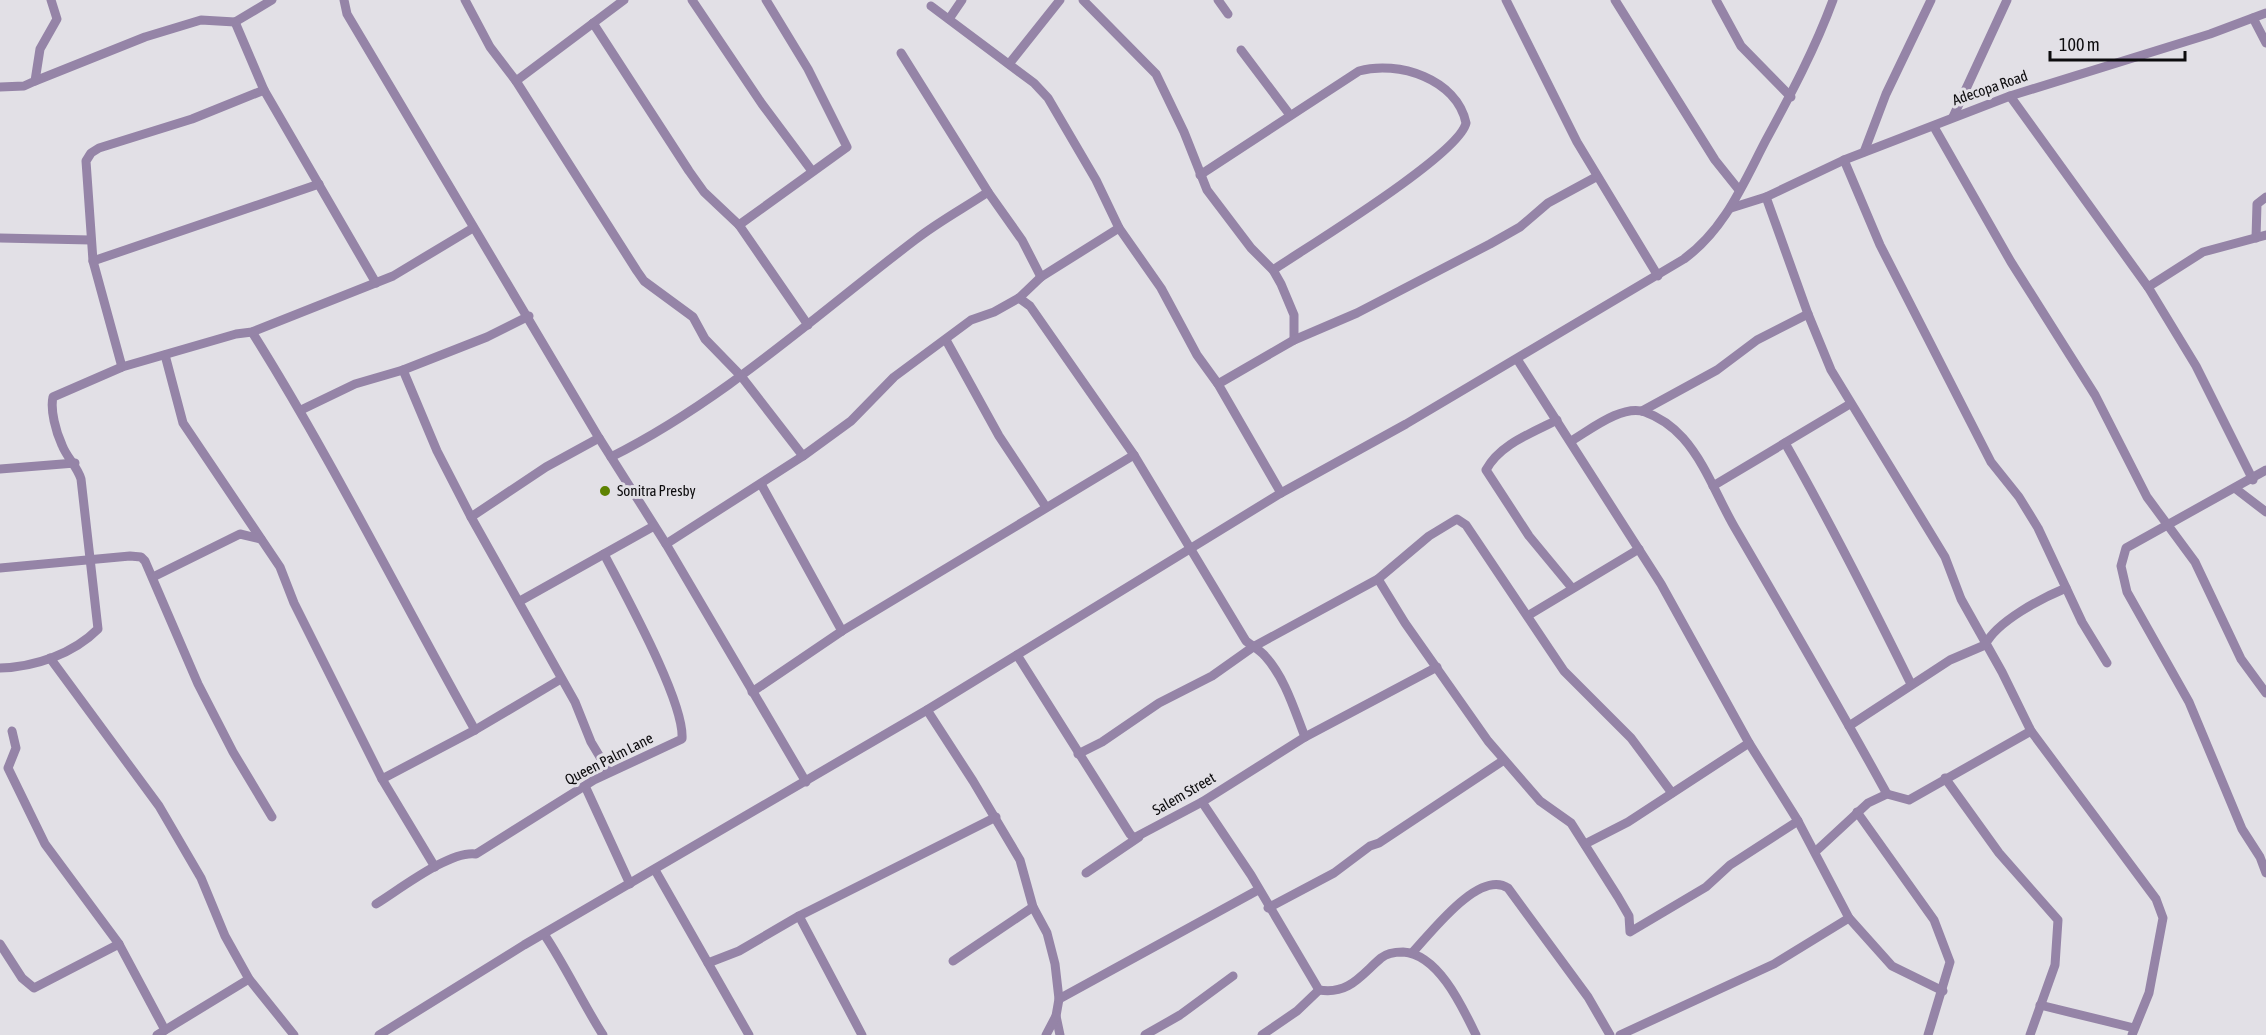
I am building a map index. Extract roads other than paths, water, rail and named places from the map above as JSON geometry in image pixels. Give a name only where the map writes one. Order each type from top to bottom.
[{"type":"street","points":[[35,81],[40,49],[57,19],[51,0]]},
{"type":"street","points":[[0,87],[24,86],[145,37],[201,20],[235,22],[272,0]]},
{"type":"street","points":[[344,0],[347,14],[443,173],[473,228],[529,316],[599,438],[666,544],[806,783]]},
{"type":"street","points":[[465,0],[490,47],[516,81],[640,276],[693,317],[705,339],[741,376],[803,456]]},
{"type":"street","points":[[516,81],[624,0]]},
{"type":"street","points":[[692,0],[755,94],[812,171]]},
{"type":"street","points":[[739,225],[847,147],[808,69],[766,0]]},
{"type":"street","points":[[949,19],[962,0]]},
{"type":"street","points":[[1009,64],[1060,0]]},
{"type":"street","points":[[1083,0],[1156,74],[1184,132],[1200,175],[1220,209],[1273,270],[1294,315],[1294,340]]},
{"type":"street","points":[[1218,0],[1228,14]]},
{"type":"street","points":[[1506,0],[1526,36],[1543,77],[1596,177],[1658,276]]},
{"type":"street","points":[[1615,0],[1715,160],[1739,190]]},
{"type":"street","points":[[1716,0],[1741,46],[1791,97]]},
{"type":"street","points":[[379,1035],[544,934],[806,783],[1281,493],[1517,359],[1658,276],[1699,248],[1717,230],[1731,208],[1791,97],[1833,0]]},
{"type":"street","points":[[1864,152],[1886,94],[1931,0]]},
{"type":"street","points":[[1953,117],[2007,0]]},
{"type":"street","points":[[931,6],[1034,82],[1048,98],[1096,180],[1119,228],[1161,288],[1197,355],[1218,384],[1281,493]]},
{"type":"street","name":"Adecopa Road","points":[[1731,208],[1766,197],[1844,160],[2010,96],[2266,13]]},
{"type":"street","points":[[2253,18],[2266,43]]},
{"type":"street","points":[[235,22],[264,90],[376,283]]},
{"type":"street","points":[[594,23],[689,171],[704,192],[739,225],[808,325]]},
{"type":"street","points":[[1241,50],[1290,115]]},
{"type":"street","points":[[901,53],[988,192],[1022,240],[1041,277]]},
{"type":"street","points":[[1200,175],[1266,134],[1290,115],[1359,71],[1376,66],[1393,67],[1443,85],[1465,116],[1467,123],[1461,136],[1428,164],[1273,270]]},
{"type":"street","points":[[122,367],[93,261],[86,172],[91,153],[264,90]]},
{"type":"street","points":[[2010,96],[2148,287],[2196,366],[2253,480]]},
{"type":"street","points":[[1934,127],[2022,280],[2094,395],[2147,497],[2169,523],[2195,562],[2241,659],[2266,693]]},
{"type":"street","points":[[1844,160],[1880,245],[1959,402],[1991,462],[2019,497],[2038,528],[2082,622],[2107,663]]},
{"type":"street","points":[[1218,384],[1294,340],[1357,313],[1490,244],[1520,227],[1548,203],[1596,177]]},
{"type":"street","points":[[93,261],[319,184]]},
{"type":"street","points":[[611,457],[676,421],[741,376],[917,238],[988,192]]},
{"type":"street","points":[[1766,197],[1808,314],[1831,370],[1945,557],[1961,599],[2002,672],[2031,731],[2156,899],[2163,918],[2148,993],[2133,1031],[2040,1005]]},
{"type":"street","points":[[2256,238],[2257,204],[2266,198]]},
{"type":"street","points":[[0,668],[16,667],[50,658],[88,638],[98,628],[81,479],[75,463],[62,447],[51,405],[53,397],[122,367],[236,334],[252,332],[376,283],[421,260],[473,228]]},
{"type":"street","points":[[666,544],[761,484],[851,421],[894,377],[971,320],[994,312],[1019,298],[1041,277],[1119,228]]},
{"type":"street","points":[[2148,287],[2203,252],[2266,235]]},
{"type":"street","points":[[0,238],[91,240]]},
{"type":"street","points":[[1019,298],[1030,306],[1134,455],[1191,547],[1234,623],[1253,647],[1264,654],[1295,708],[1305,737]]},
{"type":"street","points":[[1571,441],[1624,413],[1642,411],[1717,369],[1757,340],[1808,314]]},
{"type":"street","points":[[301,410],[354,384],[403,370],[487,337],[529,316]]},
{"type":"street","points":[[252,332],[301,410],[329,467],[359,514],[475,730]]},
{"type":"street","points":[[946,340],[999,436],[1046,507]]},
{"type":"street","points":[[165,355],[183,423],[280,567],[294,603],[382,780],[435,867]]},
{"type":"street","points":[[1517,359],[1571,441],[1607,504],[1639,549],[1749,743],[1798,820],[1850,918],[1893,966],[1943,991]]},
{"type":"street","points":[[403,370],[437,450],[471,517],[576,702],[591,742],[609,772]]},
{"type":"street","points":[[1713,486],[1850,404]]},
{"type":"street","points":[[1642,411],[1656,416],[1683,438],[1713,486],[1887,794]]},
{"type":"street","points":[[1557,420],[1507,447],[1493,457],[1486,470],[1529,536],[1572,588]]},
{"type":"street","points":[[471,517],[538,472],[599,438]]},
{"type":"street","points":[[1785,443],[1836,532],[1846,558],[1911,684]]},
{"type":"street","points":[[752,692],[842,630],[1134,455]]},
{"type":"street","points":[[0,469],[75,463]]},
{"type":"street","points":[[2266,470],[2253,480],[2126,548],[2121,566],[2123,581],[2149,636],[2190,702],[2242,829],[2263,853],[2266,873]]},
{"type":"street","points":[[761,484],[842,630]]},
{"type":"street","points":[[2236,489],[2266,512]]},
{"type":"street","points":[[240,534],[244,514]]},
{"type":"street","points":[[1078,754],[1102,742],[1159,704],[1212,676],[1253,647],[1378,579],[1450,521],[1461,520],[1528,615],[1564,671],[1631,738],[1672,793]]},
{"type":"street","points":[[520,601],[654,526]]},
{"type":"street","points":[[153,577],[240,534],[261,539]]},
{"type":"street","points":[[1528,615],[1639,549]]},
{"type":"street","name":"Queen Palm Lane","points":[[376,904],[435,867],[469,853],[476,854],[609,772],[682,739],[682,732],[654,654],[604,554]]},
{"type":"street","points":[[0,568],[141,557],[153,577],[198,684],[233,752],[272,817]]},
{"type":"street","points":[[1378,579],[1456,698],[1504,760],[1540,801],[1571,823],[1629,916],[1630,932],[1706,887],[1730,865],[1798,820]]},
{"type":"street","points":[[1849,726],[1950,660],[1985,645],[1989,637],[2025,609],[2066,588]]},
{"type":"street","points":[[1017,655],[1130,834],[1134,838],[1141,836]]},
{"type":"street","points":[[50,658],[159,806],[201,878],[225,936],[249,979],[294,1035]]},
{"type":"street","name":"Salem Street","points":[[1086,873],[1141,836],[1202,802],[1305,737],[1437,667]]},
{"type":"street","points":[[382,780],[475,730],[561,679]]},
{"type":"street","points":[[927,710],[996,817],[1020,860],[1033,906],[1047,933],[1055,964],[1059,999],[1056,1016],[1046,1035]]},
{"type":"street","points":[[12,731],[16,748],[8,766],[21,798],[45,843],[119,944],[161,1033],[249,979]]},
{"type":"street","points":[[1815,852],[1868,803],[1887,794],[1909,800],[2031,731]]},
{"type":"street","points":[[1585,844],[1628,822],[1749,743]]},
{"type":"street","points":[[1268,908],[1334,873],[1370,846],[1379,843],[1504,760]]},
{"type":"street","points":[[1945,778],[1999,853],[2058,920],[2055,964],[2030,1035]]},
{"type":"street","points":[[585,786],[630,884]]},
{"type":"street","points":[[1202,802],[1319,990],[1330,992],[1354,984],[1383,957],[1395,952],[1412,953],[1435,965],[1476,1035]]},
{"type":"street","points":[[1857,812],[1938,929],[1950,962],[1928,1035]]},
{"type":"street","points":[[708,963],[759,941],[799,916],[996,817]]},
{"type":"street","points":[[655,870],[749,1035]]},
{"type":"street","points":[[1412,953],[1459,904],[1486,885],[1502,884],[1508,888],[1588,997],[1610,1035]]},
{"type":"street","points":[[1059,999],[1258,890]]},
{"type":"street","points":[[953,962],[1033,906]]},
{"type":"street","points":[[799,916],[862,1035]]},
{"type":"street","points":[[1620,1035],[1774,964],[1850,918]]},
{"type":"street","points":[[544,934],[578,987],[588,1011],[603,1035]]},
{"type":"street","points":[[0,944],[22,978],[34,988],[119,944]]},
{"type":"street","points":[[1145,1035],[1180,1015],[1233,976]]},
{"type":"street","points":[[1262,1035],[1297,1011],[1319,990]]},
{"type":"street","points":[[1056,1016],[1060,1035]]},
{"type":"place","name":"Sonitra Presby","points":[[605,491]]}]
